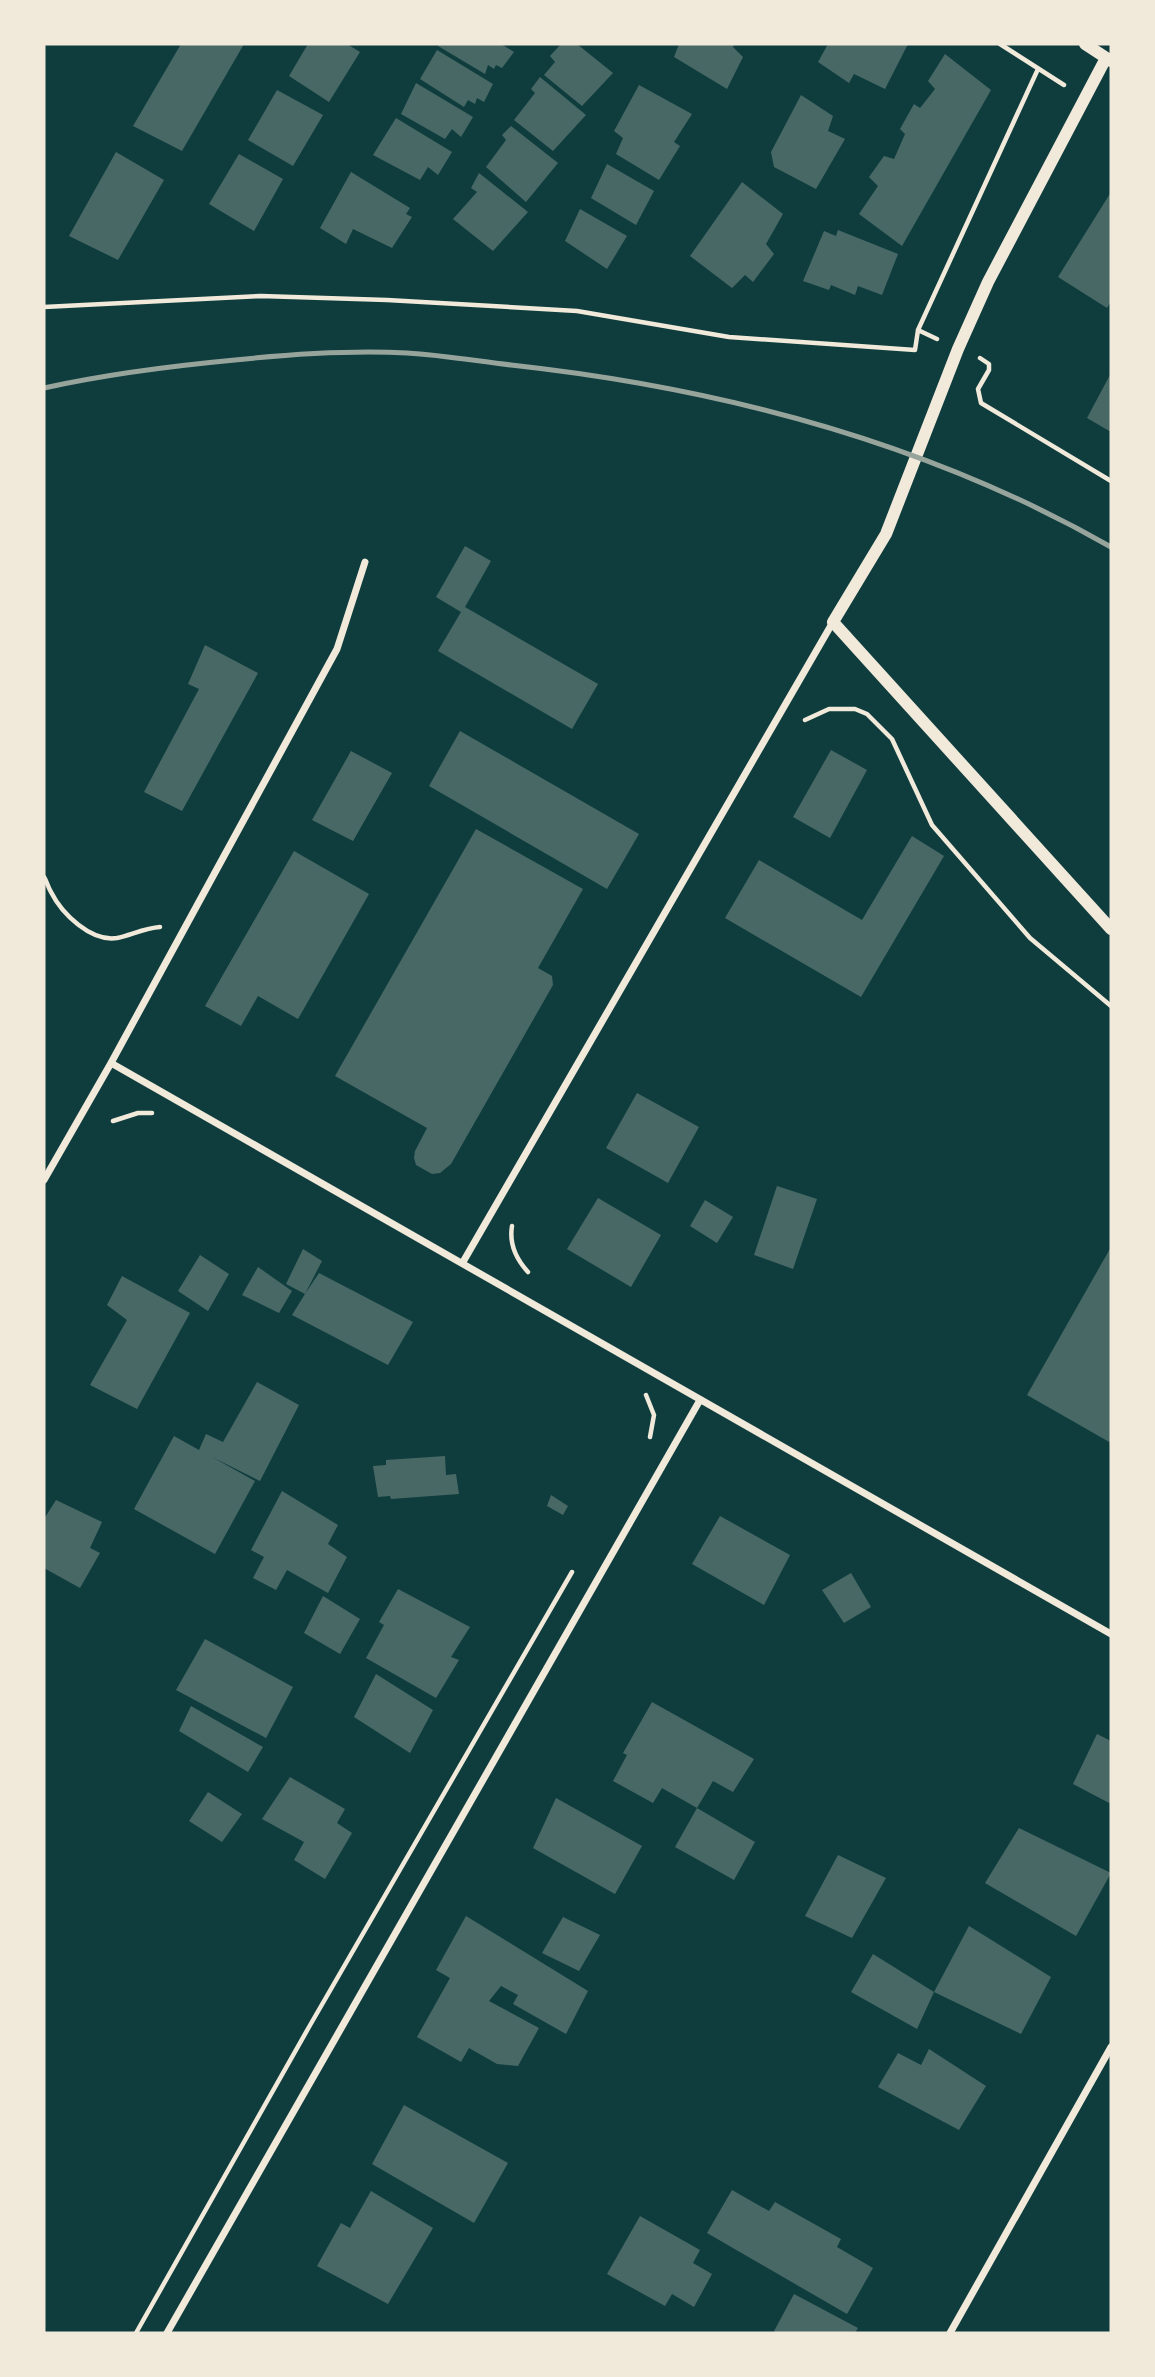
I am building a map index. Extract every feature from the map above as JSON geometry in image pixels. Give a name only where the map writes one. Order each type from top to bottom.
[{"type":"street","points":[[463,1262],[886,534],[958,349],[988,282],[1085,98],[1109,60],[1085,44]]},
{"type":"street","points":[[44,1180],[111,1063],[337,649],[365,562]]},
{"type":"street","points":[[833,622],[1111,929]]},
{"type":"street","points":[[111,1063],[1111,1634]]},
{"type":"street","points":[[167,2333],[700,1400]]},
{"type":"street","points":[[950,2333],[1111,2047]]},
{"type":"path","points":[[1000,44],[1085,98]]},
{"type":"path","points":[[44,307],[261,296],[387,300],[577,311],[729,337],[915,350],[918,330],[1038,69]]},
{"type":"path","points":[[918,330],[989,364],[989,370],[978,389],[981,403],[1111,481]]},
{"type":"path","points":[[801,722],[829,709],[855,709],[867,714],[892,740],[932,825],[1030,938],[1111,1006]]},
{"type":"path","points":[[44,877],[51,893],[63,909],[77,923],[103,938],[117,938],[141,930],[187,922]]},
{"type":"path","points":[[113,1121],[138,1113],[164,1113]]},
{"type":"path","points":[[513,1219],[512,1245],[517,1258],[533,1276]]},
{"type":"path","points":[[644,1390],[654,1415],[650,1437],[645,1446]]},
{"type":"path","points":[[135,2333],[574,1568]]},
{"type":"building","points":[[181,44],[244,44],[182,151],[133,126]]},
{"type":"building","points":[[308,44],[347,44],[360,52],[329,102],[289,76]]},
{"type":"building","points":[[501,44],[514,52],[502,68],[496,65],[494,69],[488,65],[485,74],[438,46]]},
{"type":"building","points":[[561,44],[577,44],[613,73],[582,106],[544,75],[555,62],[550,56]]},
{"type":"building","points":[[679,44],[734,44],[733,47],[743,57],[727,89],[674,57]]},
{"type":"building","points":[[828,44],[908,44],[885,89],[854,74],[849,83],[818,62]]},
{"type":"building","points":[[437,50],[493,84],[484,102],[477,98],[475,104],[468,100],[464,107],[420,79]]},
{"type":"building","points":[[945,54],[991,90],[902,246],[859,214],[878,186],[869,177],[884,156],[894,159],[905,134],[900,129],[914,104],[920,108],[935,89],[928,81]]},
{"type":"building","points":[[540,77],[586,115],[553,151],[514,120],[535,93],[531,89]]},
{"type":"building","points":[[416,83],[473,117],[461,137],[452,129],[445,139],[401,114]]},
{"type":"building","points":[[639,85],[692,114],[674,142],[680,146],[659,180],[616,154],[623,138],[614,131]]},
{"type":"building","points":[[277,90],[323,115],[293,166],[248,140]]},
{"type":"building","points":[[801,95],[833,116],[828,131],[845,139],[816,189],[774,167],[771,152]]},
{"type":"building","points":[[396,118],[452,152],[438,175],[428,167],[420,180],[373,155]]},
{"type":"building","points":[[511,126],[558,163],[526,202],[486,167],[506,140],[502,135]]},
{"type":"building","points":[[116,152],[164,180],[118,260],[69,236]]},
{"type":"building","points":[[239,154],[283,179],[254,231],[209,204]]},
{"type":"building","points":[[607,164],[654,191],[636,225],[591,198]]},
{"type":"building","points":[[351,172],[410,208],[406,214],[412,217],[392,248],[353,229],[346,244],[320,228]]},
{"type":"building","points":[[479,173],[528,212],[493,251],[453,219],[477,192],[471,188]]},
{"type":"building","points":[[742,182],[783,214],[766,244],[774,254],[753,282],[745,275],[732,288],[690,256]]},
{"type":"building","points":[[1111,192],[1111,301],[1107,308],[1058,277]]},
{"type":"building","points":[[580,209],[627,236],[607,269],[565,241]]},
{"type":"building","points":[[838,230],[898,254],[882,295],[858,286],[855,295],[831,285],[829,290],[803,281],[824,231],[836,236]]},
{"type":"building","points":[[1111,373],[1111,432],[1087,418]]},
{"type":"building","points":[[465,546],[491,561],[465,607],[598,684],[572,729],[438,651],[461,612],[436,597]]},
{"type":"building","points":[[205,645],[258,673],[182,811],[144,792],[199,689],[188,684]]},
{"type":"building","points":[[460,731],[639,834],[607,889],[429,786]]},
{"type":"building","points":[[831,750],[867,770],[830,838],[793,817]]},
{"type":"building","points":[[351,751],[392,773],[353,841],[312,820]]},
{"type":"building","points":[[476,829],[583,889],[538,968],[552,976],[553,985],[451,1164],[440,1173],[432,1174],[416,1165],[414,1158],[427,1128],[335,1076]]},
{"type":"building","points":[[912,836],[944,856],[861,997],[725,918],[759,860],[862,920]]},
{"type":"building","points":[[294,851],[369,894],[298,1019],[258,996],[241,1026],[205,1006]]},
{"type":"building","points":[[637,1093],[699,1127],[668,1183],[606,1148]]},
{"type":"building","points":[[777,1186],[817,1199],[793,1269],[754,1255]]},
{"type":"building","points":[[598,1198],[661,1235],[631,1287],[567,1249]]},
{"type":"building","points":[[705,1200],[733,1217],[717,1243],[690,1226]]},
{"type":"building","points":[[1111,1247],[1111,1443],[1027,1395]]},
{"type":"building","points":[[303,1249],[322,1261],[305,1294],[286,1284]]},
{"type":"building","points":[[200,1255],[229,1274],[208,1311],[178,1291]]},
{"type":"building","points":[[258,1267],[292,1291],[279,1313],[242,1295]]},
{"type":"building","points":[[319,1273],[413,1322],[388,1365],[292,1315]]},
{"type":"building","points":[[122,1276],[190,1313],[137,1409],[90,1385],[127,1320],[107,1305]]},
{"type":"building","points":[[257,1382],[299,1405],[260,1481],[212,1457],[255,1481],[215,1554],[134,1509],[174,1436],[199,1450],[206,1434],[223,1442]]},
{"type":"building","points":[[445,1456],[446,1475],[456,1474],[459,1494],[391,1499],[390,1496],[378,1497],[373,1466],[386,1465],[386,1460]]},
{"type":"building","points":[[282,1491],[338,1525],[328,1544],[347,1557],[328,1593],[287,1570],[276,1590],[253,1578],[264,1557],[251,1550]]},
{"type":"building","points":[[551,1495],[568,1506],[563,1515],[547,1506]]},
{"type":"building","points":[[56,1500],[102,1522],[90,1548],[100,1553],[80,1588],[44,1568],[44,1519]]},
{"type":"building","points":[[720,1516],[790,1555],[764,1605],[692,1564]]},
{"type":"building","points":[[851,1573],[871,1607],[844,1623],[822,1590]]},
{"type":"building","points":[[398,1589],[470,1627],[451,1657],[459,1660],[436,1698],[366,1658],[384,1625],[379,1622]]},
{"type":"building","points":[[323,1596],[360,1619],[340,1654],[304,1633]]},
{"type":"building","points":[[205,1639],[293,1687],[266,1738],[176,1690]]},
{"type":"building","points":[[376,1674],[433,1710],[410,1753],[354,1717]]},
{"type":"building","points":[[652,1702],[754,1759],[733,1792],[713,1781],[697,1808],[662,1788],[653,1803],[613,1781],[627,1755],[623,1753]]},
{"type":"building","points":[[191,1706],[263,1747],[248,1772],[179,1731]]},
{"type":"building","points":[[1097,1734],[1111,1741],[1111,1804],[1073,1784]]},
{"type":"building","points":[[290,1777],[345,1809],[337,1823],[352,1833],[325,1879],[294,1860],[304,1842],[262,1819]]},
{"type":"building","points":[[208,1792],[242,1814],[222,1842],[189,1821]]},
{"type":"building","points":[[556,1798],[642,1846],[615,1894],[533,1848]]},
{"type":"building","points":[[697,1808],[755,1842],[734,1880],[675,1847]]},
{"type":"building","points":[[1019,1828],[1111,1873],[1076,1936],[985,1883]]},
{"type":"building","points":[[838,1855],[886,1878],[852,1938],[805,1916]]},
{"type":"building","points":[[466,1916],[588,1991],[566,2034],[513,2004],[518,1995],[501,1986],[489,2001],[539,2028],[518,2066],[497,2064],[469,2048],[461,2062],[417,2037],[450,1978],[436,1970]]},
{"type":"building","points":[[563,1917],[600,1935],[579,1971],[542,1953]]},
{"type":"building","points":[[969,1926],[1051,1977],[1021,2034],[934,1992]]},
{"type":"building","points":[[873,1954],[934,1992],[917,2029],[851,1992]]},
{"type":"building","points":[[929,2049],[986,2086],[959,2130],[878,2087],[898,2053],[921,2065]]},
{"type":"building","points":[[404,2105],[508,2163],[474,2223],[372,2164]]},
{"type":"building","points":[[732,2190],[769,2211],[775,2202],[841,2239],[837,2247],[873,2268],[847,2314],[707,2233]]},
{"type":"building","points":[[371,2191],[433,2228],[388,2304],[317,2266],[341,2223],[350,2228]]},
{"type":"building","points":[[640,2216],[700,2250],[693,2263],[712,2274],[694,2307],[672,2294],[665,2306],[607,2274]]},
{"type":"building","points":[[794,2294],[858,2328],[855,2333],[773,2333]]},
{"type":"railway","points":[[44,388],[163,368],[342,352],[420,354],[590,375],[745,405],[896,449],[1041,510],[1111,547]]}]
